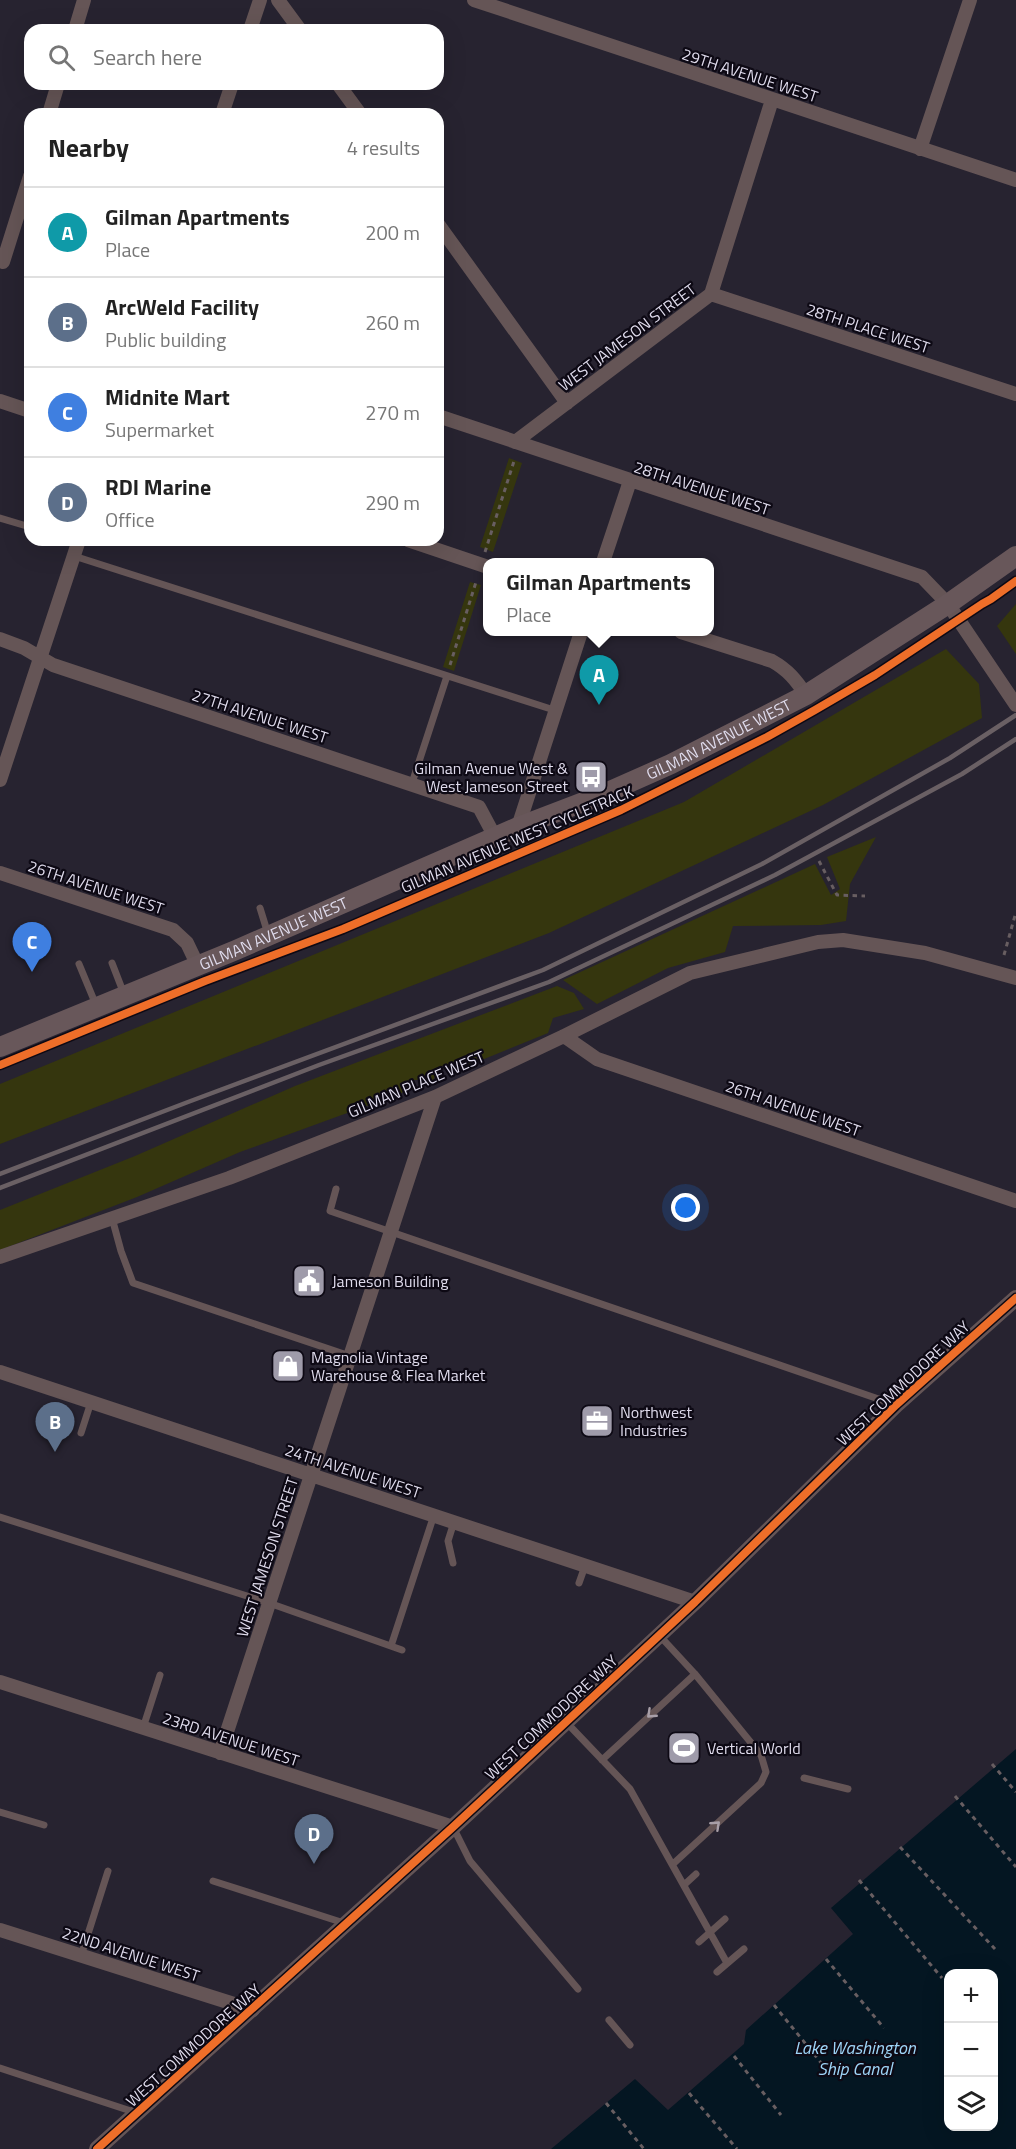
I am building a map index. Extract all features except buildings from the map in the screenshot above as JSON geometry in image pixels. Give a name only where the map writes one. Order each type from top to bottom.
[{"type":"main road","name":"GILMAN AVENUE WEST","points":[[0,1047],[198,966],[518,827],[598,796],[670,764],[806,695],[948,604],[1016,556]]},
{"type":"street","points":[[77,24],[84,0]]},
{"type":"street","points":[[252,24],[260,0]]},
{"type":"street","points":[[278,0],[296,24]]},
{"type":"street","name":"29TH AVENUE WEST","points":[[474,0],[1016,180]]},
{"type":"street","points":[[920,149],[970,0]]},
{"type":"street","points":[[51,108],[56,90]]},
{"type":"street","points":[[224,108],[230,90]]},
{"type":"street","points":[[342,90],[356,108]]},
{"type":"street","name":"WEST JAMESON STREET","points":[[515,442],[711,294],[772,100]]},
{"type":"street","points":[[2,262],[24,194]]},
{"type":"street","points":[[444,232],[567,404]]},
{"type":"street","name":"28TH PLACE WEST","points":[[711,294],[1016,394]]},
{"type":"street","points":[[0,401],[24,409]]},
{"type":"street","name":"28TH AVENUE WEST","points":[[444,418],[922,577],[948,604],[1016,705]]},
{"type":"street","points":[[604,558],[630,481]]},
{"type":"street","points":[[0,780],[76,546]]},
{"type":"street","points":[[426,546],[483,565]]},
{"type":"street","points":[[518,827],[580,636]]},
{"type":"street","points":[[694,636],[772,661],[786,668],[806,695]]},
{"type":"street","name":"27TH AVENUE WEST","points":[[0,639],[24,648],[53,665],[479,807],[495,837]]},
{"type":"street","name":"26TH AVENUE WEST","points":[[0,873],[173,930],[187,943],[198,966]]},
{"type":"street","name":"GILMAN PLACE WEST","points":[[0,1257],[229,1178],[435,1097],[690,973],[818,942],[843,940],[925,953],[1016,978]]},
{"type":"street","name":"26TH AVENUE WEST","points":[[564,1036],[597,1059],[1016,1201]]},
{"type":"street","name":"WEST JAMESON STREET","points":[[220,1753],[435,1097]]},
{"type":"street","name":"WEST COMMODORE WAY","points":[[97,2149],[453,1827],[695,1602],[896,1405],[1016,1298]]},
{"type":"street","name":"24TH AVENUE WEST","points":[[0,1372],[695,1602]]},
{"type":"street","name":"23RD AVENUE WEST","points":[[0,1682],[453,1827]]},
{"type":"street","name":"22ND AVENUE WEST","points":[[0,1930],[252,2010]]},
{"type":"lane","points":[[0,518],[24,525]]},
{"type":"lane","points":[[74,556],[554,710]]},
{"type":"lane","points":[[412,783],[447,676]]},
{"type":"lane","points":[[260,908],[269,936]]},
{"type":"lane","points":[[112,963],[125,996]]},
{"type":"lane","points":[[79,964],[97,1008]]},
{"type":"lane","points":[[336,1189],[330,1211],[896,1405]]},
{"type":"lane","points":[[112,1218],[133,1283],[350,1356]]},
{"type":"lane","points":[[81,1433],[91,1402]]},
{"type":"lane","points":[[391,1646],[434,1515]]},
{"type":"lane","points":[[0,1517],[269,1603],[402,1650]]},
{"type":"lane","points":[[453,1563],[448,1541],[454,1522]]},
{"type":"lane","points":[[579,1583],[585,1566]]},
{"type":"lane","points":[[659,1635],[761,1755],[766,1772],[761,1783],[673,1864]]},
{"type":"lane","points":[[602,1760],[694,1674]]},
{"type":"lane","points":[[143,1728],[160,1676]]},
{"type":"lane","points":[[566,1722],[630,1789],[727,1964]]},
{"type":"lane","points":[[804,1778],[848,1790]]},
{"type":"lane","points":[[0,1812],[44,1825]]},
{"type":"lane","points":[[453,1827],[470,1861],[578,1989]]},
{"type":"lane","points":[[81,1956],[108,1871]]},
{"type":"lane","points":[[684,1884],[696,1874]]},
{"type":"lane","points":[[213,1881],[347,1924]]},
{"type":"lane","points":[[699,1942],[725,1919]]},
{"type":"lane","points":[[717,1972],[744,1949]]},
{"type":"lane","points":[[609,2020],[630,2045]]},
{"type":"lane","points":[[0,2068],[138,2113]]},
{"type":"path","points":[[486,551],[516,457]]},
{"type":"path","points":[[447,676],[476,582]]},
{"type":"path","points":[[819,861],[837,896],[865,896]]},
{"type":"path","points":[[1004,954],[1016,912]]},
{"type":"path","points":[[992,1764],[1016,1792]]},
{"type":"path","points":[[955,1796],[1016,1867]]},
{"type":"path","points":[[900,1847],[995,1949]]},
{"type":"path","points":[[859,1880],[942,1978]]},
{"type":"path","points":[[826,1959],[884,2028]]},
{"type":"path","points":[[774,2005],[831,2076]]},
{"type":"path","points":[[734,2056],[781,2115]]},
{"type":"path","points":[[689,2093],[737,2149]]},
{"type":"path","points":[[606,2103],[644,2149]]},
{"type":"shaded area","points":[[509,458],[522,463],[493,552],[480,547]]},
{"type":"shaded area","points":[[470,582],[481,585],[454,671],[443,667]]},
{"type":"shaded area","points":[[1016,604],[1016,654],[997,626]]},
{"type":"shaded area","points":[[946,649],[979,684],[982,718],[823,805],[549,933],[0,1144],[0,1084],[684,802]]},
{"type":"shaded area","points":[[876,837],[850,884],[846,921],[821,925],[733,926],[725,952],[668,968],[597,1004],[563,980],[815,864],[831,895],[840,889],[827,857]]},
{"type":"shaded area","points":[[557,986],[574,993],[584,1009],[553,1018],[548,1033],[467,1066],[442,1066],[433,1080],[410,1080],[402,1093],[240,1152],[137,1197],[0,1250],[0,1210],[135,1156],[295,1086]]},
{"type":"water","name":"Lake Washington Ship Canal","points":[[1016,1749],[1016,2149],[551,2149],[635,2079],[668,2110],[744,2044],[746,2030],[853,1934],[831,1908]]},
{"type":"railway","points":[[0,1174],[543,970],[762,864],[950,758],[1016,715]]},
{"type":"railway","points":[[0,1188],[319,1065],[549,982],[775,875],[962,774],[1016,739]]},
{"type":"cycle path","name":"GILMAN AVENUE WEST CYCLETRACK","points":[[0,1065],[205,981],[343,929],[621,810],[767,737],[815,710],[875,675],[1016,581]]},
{"type":"cycle path","points":[[97,2149],[453,1827],[695,1602],[896,1405],[1016,1298]]},
{"type":"place","name":"Gilman Apartments","points":[[599,705]]},
{"type":"place","name":"Gilman Avenue West & West Jameson Street","points":[[591,777]]},
{"type":"place","name":"Midnite Mart","points":[[32,972]]},
{"type":"place","name":"Jameson Building","points":[[309,1281]]},
{"type":"place","name":"Magnolia Vintage Warehouse & Flea Market","points":[[288,1366]]},
{"type":"place","name":"Northwest Industries","points":[[597,1421]]},
{"type":"place","name":"ArcWeld Facility","points":[[55,1452]]},
{"type":"place","name":"Vertical World","points":[[684,1748]]},
{"type":"place","name":"RDI Marine","points":[[314,1864]]}]
